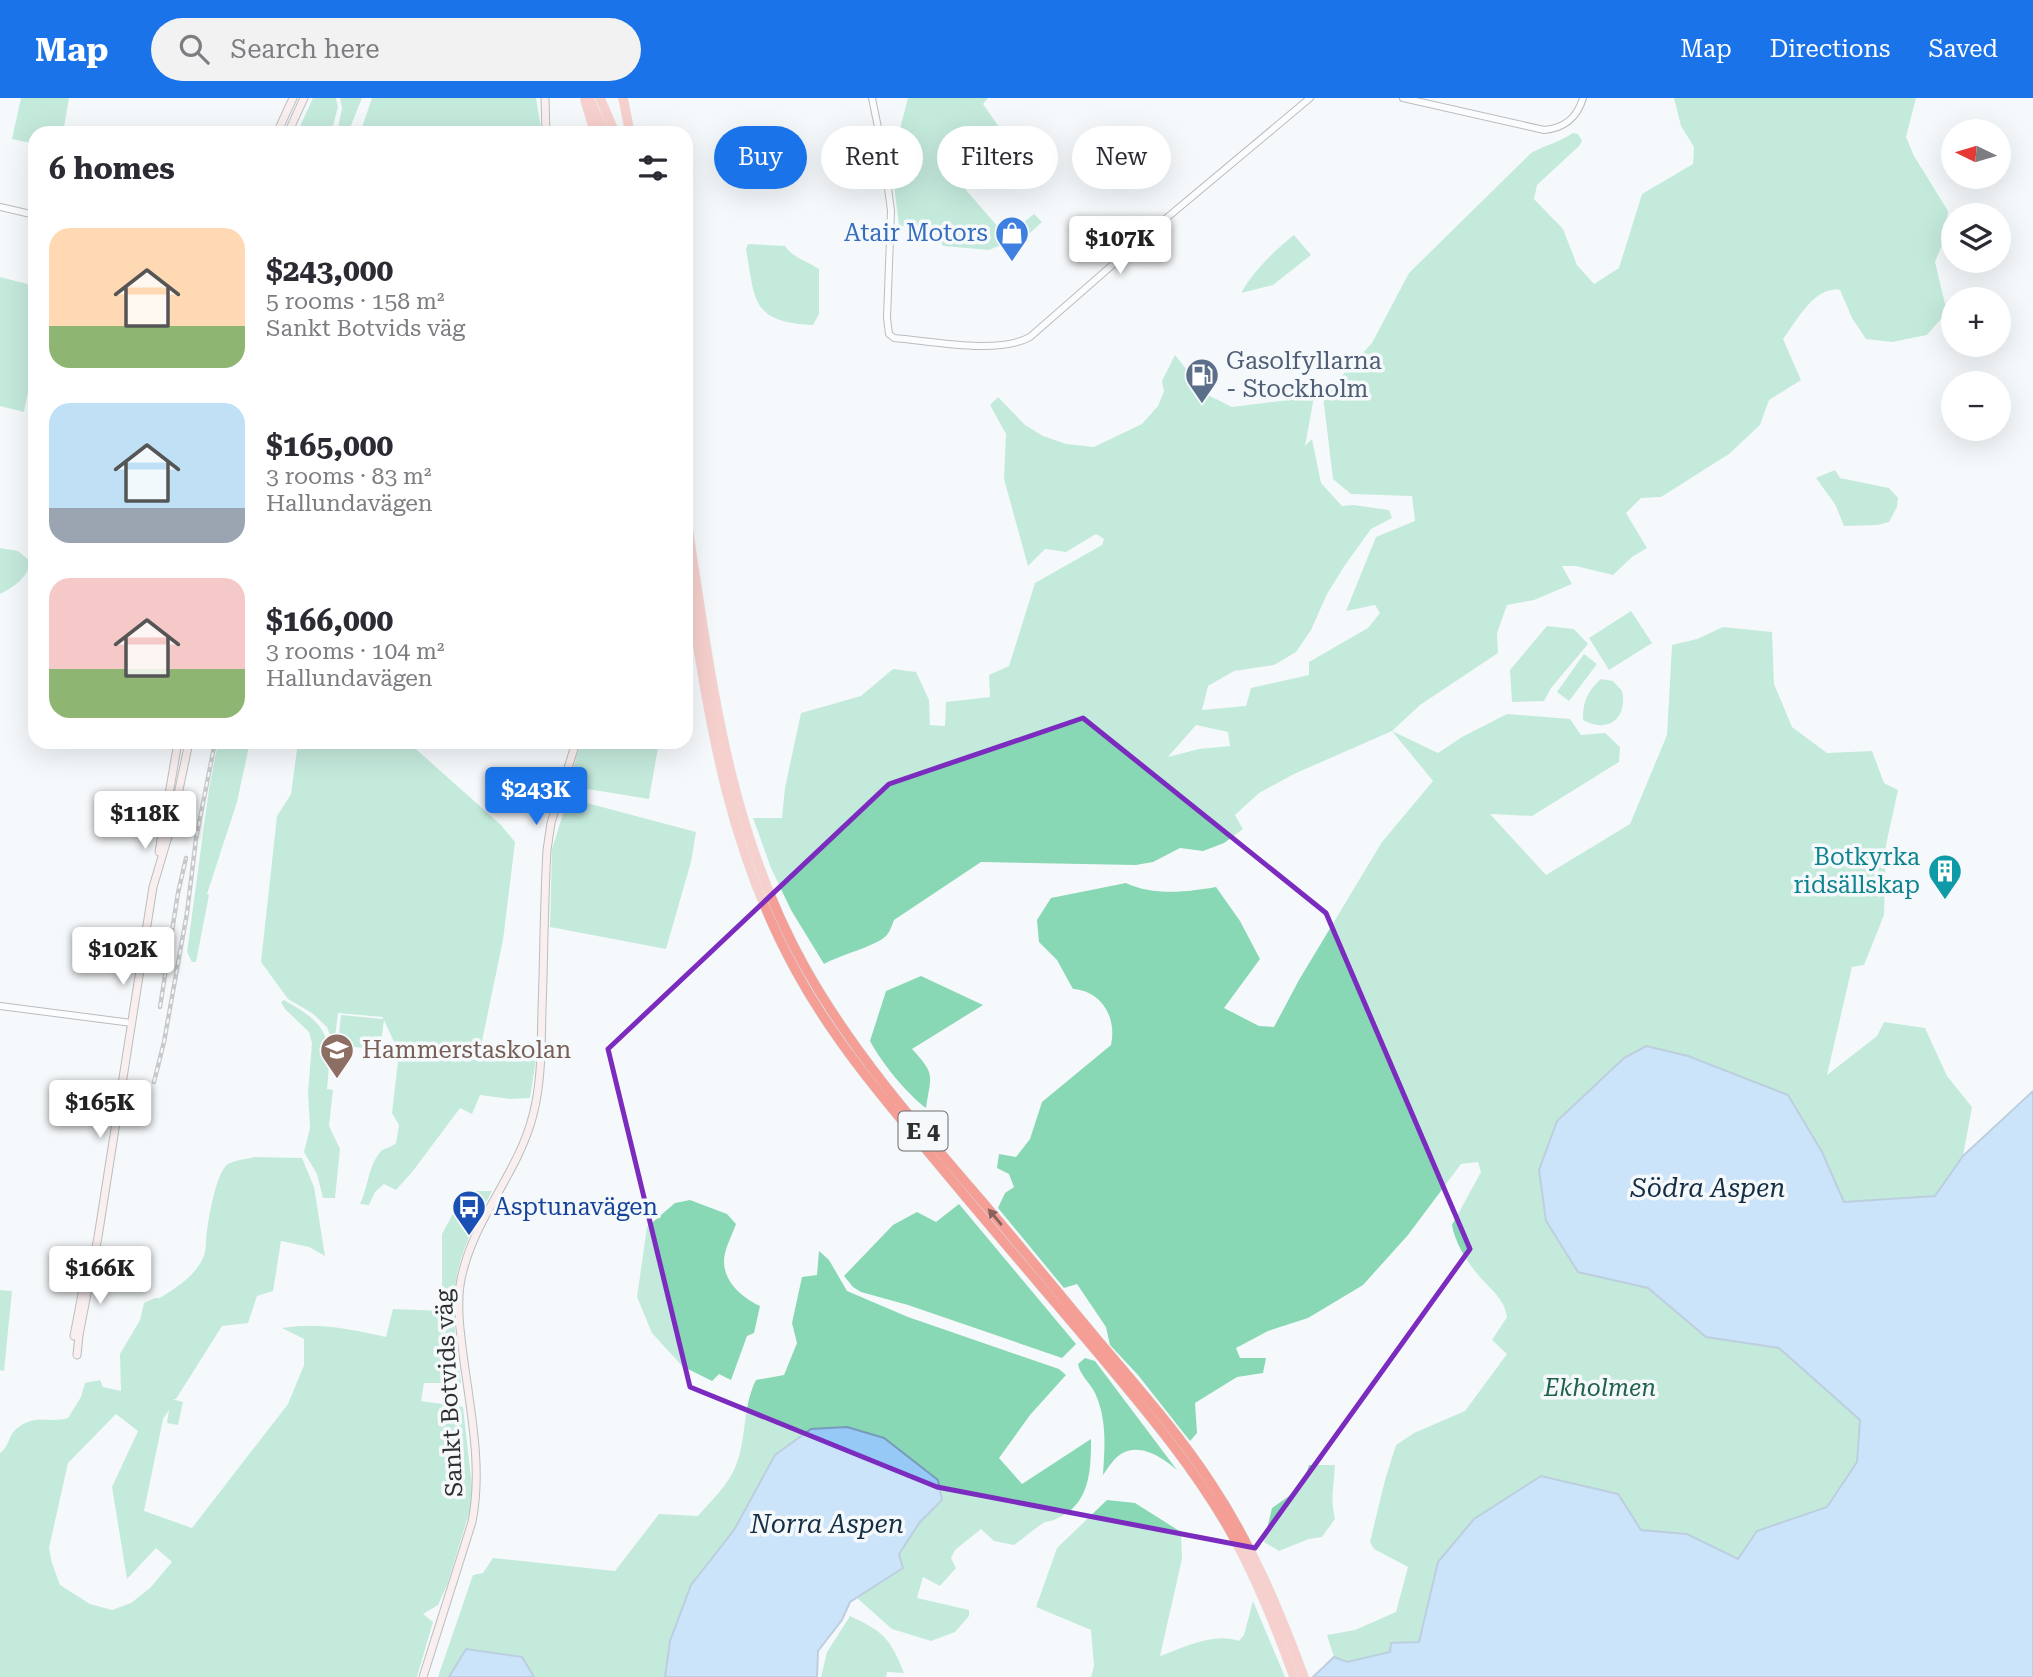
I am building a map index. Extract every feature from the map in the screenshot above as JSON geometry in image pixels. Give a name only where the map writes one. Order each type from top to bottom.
[{"type":"highway","points":[[587,98],[593,126]]},
{"type":"highway","points":[[587,98],[601,126]]},
{"type":"highway","points":[[600,98],[612,126]]},
{"type":"highway","points":[[623,98],[629,126]]},
{"type":"highway","name":"E 4","points":[[693,559],[723,745],[736,797],[764,882],[806,969],[839,1024],[882,1081],[1153,1405],[1210,1480],[1276,1603],[1304,1677]]},
{"type":"highway","name":"E 4","points":[[693,617],[706,702],[727,799],[755,885],[797,973],[825,1019],[874,1087],[1145,1410],[1202,1485],[1247,1563],[1267,1606],[1294,1677]]},
{"type":"main road","points":[[280,126],[293,98]]},
{"type":"main road","points":[[291,126],[304,98]]},
{"type":"main road","points":[[548,98],[548,126]]},
{"type":"main road","points":[[76,1355],[78,1311],[84,1283],[94,1260],[141,953],[177,749]]},
{"type":"main road","points":[[155,881],[176,807],[188,749]]},
{"type":"main road","name":"Sankt Botvids väg","points":[[424,1677],[472,1522],[476,1500],[477,1471],[461,1332],[460,1287],[466,1260],[486,1211],[526,1140],[534,1112],[541,1042],[547,850],[551,823],[574,749]]},
{"type":"street","points":[[872,98],[891,211],[887,318],[889,334],[894,338],[1000,346],[1019,343],[1030,337],[1310,98]]},
{"type":"street","points":[[1403,98],[1544,130],[1558,128],[1570,121],[1579,110],[1583,98]]},
{"type":"street","points":[[0,207],[28,213]]},
{"type":"street","points":[[0,1006],[132,1023]]},
{"type":"highlighted area","points":[[1083,718],[1326,913],[1470,1249],[1255,1548],[937,1487],[690,1387],[608,1049],[889,784]]},
{"type":"green space","points":[[21,98],[69,98],[64,126],[28,126],[28,142],[12,139]]},
{"type":"green space","points":[[313,98],[336,98],[338,107],[333,126],[300,126]]},
{"type":"green space","points":[[340,98],[362,98],[351,126],[338,126],[342,108]]},
{"type":"green space","points":[[372,98],[536,98],[541,126],[362,126]]},
{"type":"green space","points":[[908,98],[988,98],[983,104],[998,126],[937,126],[937,189],[966,189],[1006,236],[1034,214],[1042,222],[1030,233],[989,250],[943,246],[929,227],[899,226],[895,189],[923,189],[923,126],[901,126]]},
{"type":"green space","points":[[1674,98],[1916,98],[1906,137],[1914,156],[1943,203],[1941,247],[1935,262],[1941,287],[1941,319],[1927,335],[1892,342],[1866,339],[1852,318],[1840,290],[1822,293],[1814,299],[1783,339],[1801,380],[1769,400],[1760,425],[1729,454],[1661,497],[1641,498],[1626,513],[1647,548],[1632,557],[1613,575],[1576,566],[1562,566],[1572,584],[1534,600],[1507,605],[1497,633],[1498,653],[1420,705],[1392,731],[1294,774],[1259,793],[1235,815],[1243,829],[1224,843],[1203,851],[1180,848],[1153,862],[1136,865],[981,862],[894,920],[889,933],[881,940],[824,964],[791,910],[771,868],[753,818],[782,818],[785,788],[801,713],[861,696],[893,669],[916,672],[929,700],[930,725],[945,726],[946,702],[990,697],[989,675],[1009,666],[1035,583],[1102,545],[1104,539],[1096,534],[1066,552],[1045,549],[1028,566],[1004,479],[1006,434],[990,405],[998,397],[1025,425],[1043,436],[1066,444],[1094,447],[1142,424],[1158,406],[1164,391],[1162,381],[1175,355],[1206,394],[1232,407],[1314,397],[1305,446],[1312,439],[1321,483],[1342,506],[1389,510],[1392,518],[1371,529],[1345,565],[1327,594],[1311,630],[1296,652],[1274,665],[1234,671],[1208,686],[1202,710],[1246,706],[1251,688],[1309,675],[1309,662],[1368,628],[1380,613],[1375,605],[1346,611],[1376,537],[1415,521],[1412,496],[1351,494],[1333,479],[1323,396],[1372,343],[1409,273],[1531,153],[1573,133],[1578,134],[1582,141],[1537,185],[1534,199],[1563,229],[1577,265],[1594,284],[1619,268],[1642,194],[1693,164],[1694,147],[1681,126]],"holes":[[[1196,725],[1228,732],[1230,746],[1199,749],[1168,757]]]},
{"type":"green space","points":[[1294,235],[1311,255],[1273,285],[1241,293],[1265,261]]},
{"type":"green space","points":[[748,244],[785,246],[796,256],[819,269],[819,314],[813,325],[778,319],[767,314],[760,306],[752,283],[746,249]]},
{"type":"green space","points":[[0,277],[28,284],[28,392],[24,412],[0,406]]},
{"type":"green space","points":[[1835,470],[1840,478],[1889,488],[1898,498],[1897,507],[1889,522],[1844,526],[1835,504],[1816,478]]},
{"type":"green space","points":[[0,548],[18,551],[28,559],[28,569],[19,581],[0,594]]},
{"type":"green space","points":[[1631,611],[1652,643],[1609,670],[1589,638]]},
{"type":"green space","points":[[1547,626],[1574,629],[1588,644],[1551,688],[1544,701],[1512,702],[1510,670]]},
{"type":"green space","name":"Ekholmen","points":[[1723,627],[1772,632],[1774,684],[1792,727],[1827,753],[1872,751],[1884,783],[1898,790],[1886,845],[1884,915],[1864,965],[1852,967],[1827,1075],[1877,1036],[1884,1022],[1925,1028],[1947,1076],[1972,1107],[1963,1156],[1935,1196],[1844,1202],[1822,1152],[1788,1095],[1688,1056],[1646,1046],[1555,1127],[1539,1170],[1607,1279],[1648,1288],[1701,1332],[1779,1348],[1804,1365],[1860,1420],[1860,1458],[1827,1507],[1738,1559],[1681,1534],[1641,1530],[1637,1524],[1437,1570],[1419,1642],[1391,1643],[1390,1652],[1347,1662],[1334,1657],[1327,1635],[1355,1630],[1396,1612],[1408,1567],[1374,1549],[1370,1542],[1396,1445],[1414,1433],[1465,1411],[1507,1354],[1492,1340],[1507,1317],[1503,1305],[1466,1258],[1452,1225],[1481,1172],[1478,1162],[1461,1164],[1408,1235],[1363,1285],[1308,1318],[1268,1331],[1236,1348],[1240,1358],[1266,1358],[1263,1373],[1237,1377],[1195,1403],[1197,1433],[1190,1441],[1138,1375],[1110,1345],[1106,1327],[1077,1284],[1064,1288],[998,1208],[1005,1193],[1014,1187],[1009,1174],[997,1168],[999,1154],[1016,1157],[1030,1139],[1042,1102],[1111,1045],[1112,1025],[1105,1008],[1092,995],[1073,989],[1057,960],[1039,942],[1037,920],[1051,898],[1126,883],[1159,891],[1216,887],[1240,921],[1260,959],[1224,1008],[1259,1026],[1274,1027],[1299,980],[1382,842],[1433,781],[1392,731],[1438,753],[1462,737],[1507,714],[1570,719],[1581,735],[1605,733],[1620,747],[1619,762],[1532,816],[1490,814],[1546,875],[1630,824],[1667,735],[1672,645],[1697,639]]},
{"type":"green space","points":[[1584,654],[1597,664],[1569,701],[1557,692]]},
{"type":"green space","points":[[1601,679],[1613,681],[1622,691],[1623,701],[1619,716],[1608,724],[1600,725],[1583,720],[1583,714],[1587,697]]},
{"type":"green space","points":[[217,749],[248,749],[237,802],[207,894],[209,895],[196,962],[192,962],[187,952]]},
{"type":"green space","points":[[297,749],[416,749],[501,825],[515,842],[503,940],[481,1046],[491,1059],[531,1053],[536,1059],[530,1098],[510,1099],[480,1095],[472,1114],[460,1108],[396,1190],[384,1184],[375,1192],[369,1205],[360,1204],[373,1163],[381,1151],[396,1143],[399,1125],[392,1113],[399,1053],[384,1020],[380,1050],[338,1045],[341,1015],[383,1017],[338,1013],[334,1046],[327,1027],[312,1013],[288,999],[261,962],[277,816],[291,794]]},
{"type":"green space","points":[[578,749],[658,749],[649,799],[569,786]]},
{"type":"green space","points":[[568,798],[696,832],[691,862],[666,949],[550,927],[552,849]]},
{"type":"green space","points":[[921,976],[983,1005],[912,1049],[925,1064],[930,1076],[926,1108],[895,1077],[870,1041],[886,991]]},
{"type":"green space","points":[[284,1000],[311,1017],[325,1035],[328,1045],[327,1089],[333,1090],[329,1126],[340,1149],[335,1198],[323,1198],[317,1174],[304,1152],[310,1128],[308,1092],[312,1043],[309,1032],[285,1009],[281,1002]]},
{"type":"green space","points":[[255,1157],[302,1158],[314,1187],[325,1256],[309,1247],[281,1241],[273,1291],[257,1296],[248,1323],[222,1326],[176,1399],[172,1399],[183,1402],[178,1425],[167,1423],[169,1410],[163,1419],[144,1511],[192,1528],[288,1404],[304,1365],[304,1339],[282,1328],[322,1326],[386,1337],[393,1309],[442,1311],[442,1234],[465,1191],[492,1191],[467,1242],[457,1275],[454,1315],[461,1383],[424,1383],[421,1401],[463,1407],[472,1487],[471,1507],[447,1585],[438,1605],[423,1614],[433,1622],[417,1677],[0,1677],[0,1453],[15,1430],[29,1421],[68,1418],[81,1397],[85,1383],[100,1380],[103,1387],[121,1391],[120,1354],[140,1320],[144,1303],[160,1298],[195,1271],[204,1255],[211,1206],[220,1176],[228,1164]],"holes":[[[116,1414],[138,1431],[112,1487],[127,1579],[156,1548],[172,1562],[150,1588],[131,1603],[112,1610],[90,1604],[60,1585],[49,1548],[68,1463]]]},
{"type":"green space","points":[[690,1200],[727,1214],[736,1224],[725,1252],[727,1276],[747,1299],[760,1306],[754,1333],[747,1336],[731,1380],[719,1374],[712,1381],[682,1366],[652,1333],[637,1297],[647,1227],[675,1203]]},
{"type":"green space","points":[[959,1204],[1076,1344],[1062,1358],[908,1305],[861,1292],[844,1276],[893,1225],[917,1212],[936,1222]]},
{"type":"green space","points":[[819,1251],[829,1260],[847,1291],[908,1317],[1059,1369],[1066,1375],[1030,1415],[999,1458],[1022,1484],[1091,1439],[1089,1475],[1076,1505],[1055,1520],[1041,1524],[1014,1545],[994,1541],[981,1529],[955,1550],[951,1558],[956,1568],[940,1586],[923,1577],[917,1598],[969,1610],[969,1616],[955,1632],[931,1641],[892,1629],[857,1598],[903,1569],[899,1555],[920,1522],[942,1500],[938,1480],[884,1438],[847,1427],[812,1429],[775,1455],[734,1530],[691,1585],[665,1677],[535,1677],[521,1657],[460,1662],[449,1677],[438,1677],[473,1575],[483,1573],[493,1558],[615,1571],[659,1514],[698,1516],[729,1480],[737,1463],[748,1403],[756,1380],[784,1375],[797,1343],[792,1323],[802,1277],[817,1275]]},
{"type":"green space","points":[[0,1290],[12,1291],[4,1371],[0,1370]]},
{"type":"green space","points":[[1085,1358],[1095,1361],[1177,1470],[1158,1456],[1136,1450],[1118,1456],[1103,1475],[1103,1423],[1095,1393],[1079,1368],[1078,1364]]},
{"type":"green space","points":[[1309,1465],[1335,1465],[1335,1519],[1322,1537],[1309,1539],[1279,1551],[1264,1542],[1272,1508],[1302,1487]]},
{"type":"green space","points":[[1107,1500],[1135,1503],[1181,1532],[1182,1559],[1160,1656],[1210,1639],[1239,1641],[1244,1635],[1253,1601],[1285,1677],[1091,1677],[1094,1666],[1091,1630],[1036,1607],[1057,1548]]},
{"type":"green space","points":[[850,1616],[884,1637],[904,1673],[887,1672],[886,1677],[821,1677],[827,1652]]},
{"type":"water","name":"Södra Aspen","points":[[1646,1046],[1688,1056],[1788,1095],[1822,1152],[1844,1202],[1935,1196],[1963,1156],[2033,1091],[2033,1677],[1313,1677],[1334,1657],[1347,1662],[1390,1652],[1391,1643],[1419,1642],[1438,1562],[1474,1519],[1541,1476],[1618,1494],[1641,1530],[1687,1534],[1738,1559],[1757,1531],[1827,1507],[1857,1462],[1860,1420],[1779,1348],[1706,1337],[1648,1288],[1578,1272],[1546,1221],[1539,1170],[1557,1121],[1624,1058]]},
{"type":"water","name":"Norra Aspen","points":[[847,1427],[884,1438],[938,1480],[942,1500],[920,1522],[899,1554],[903,1568],[850,1602],[842,1620],[818,1651],[817,1677],[665,1677],[670,1641],[691,1585],[734,1530],[775,1455],[811,1429]]},
{"type":"water","points":[[466,1649],[522,1657],[534,1677],[449,1677]]},
{"type":"railway","points":[[154,1082],[164,1042],[187,913],[196,839],[214,749]]},
{"type":"railway","points":[[160,1007],[186,858]]},
{"type":"place","name":"Atair Motors","points":[[1012,263]]},
{"type":"place","name":"Gasolfyllarna - Stockholm","points":[[1202,405]]},
{"type":"place","name":"Botkyrka ridsällskap","points":[[1945,901]]},
{"type":"place","name":"Hammerstaskolan","points":[[337,1080]]},
{"type":"place","name":"Asptunavägen","points":[[469,1237]]}]
